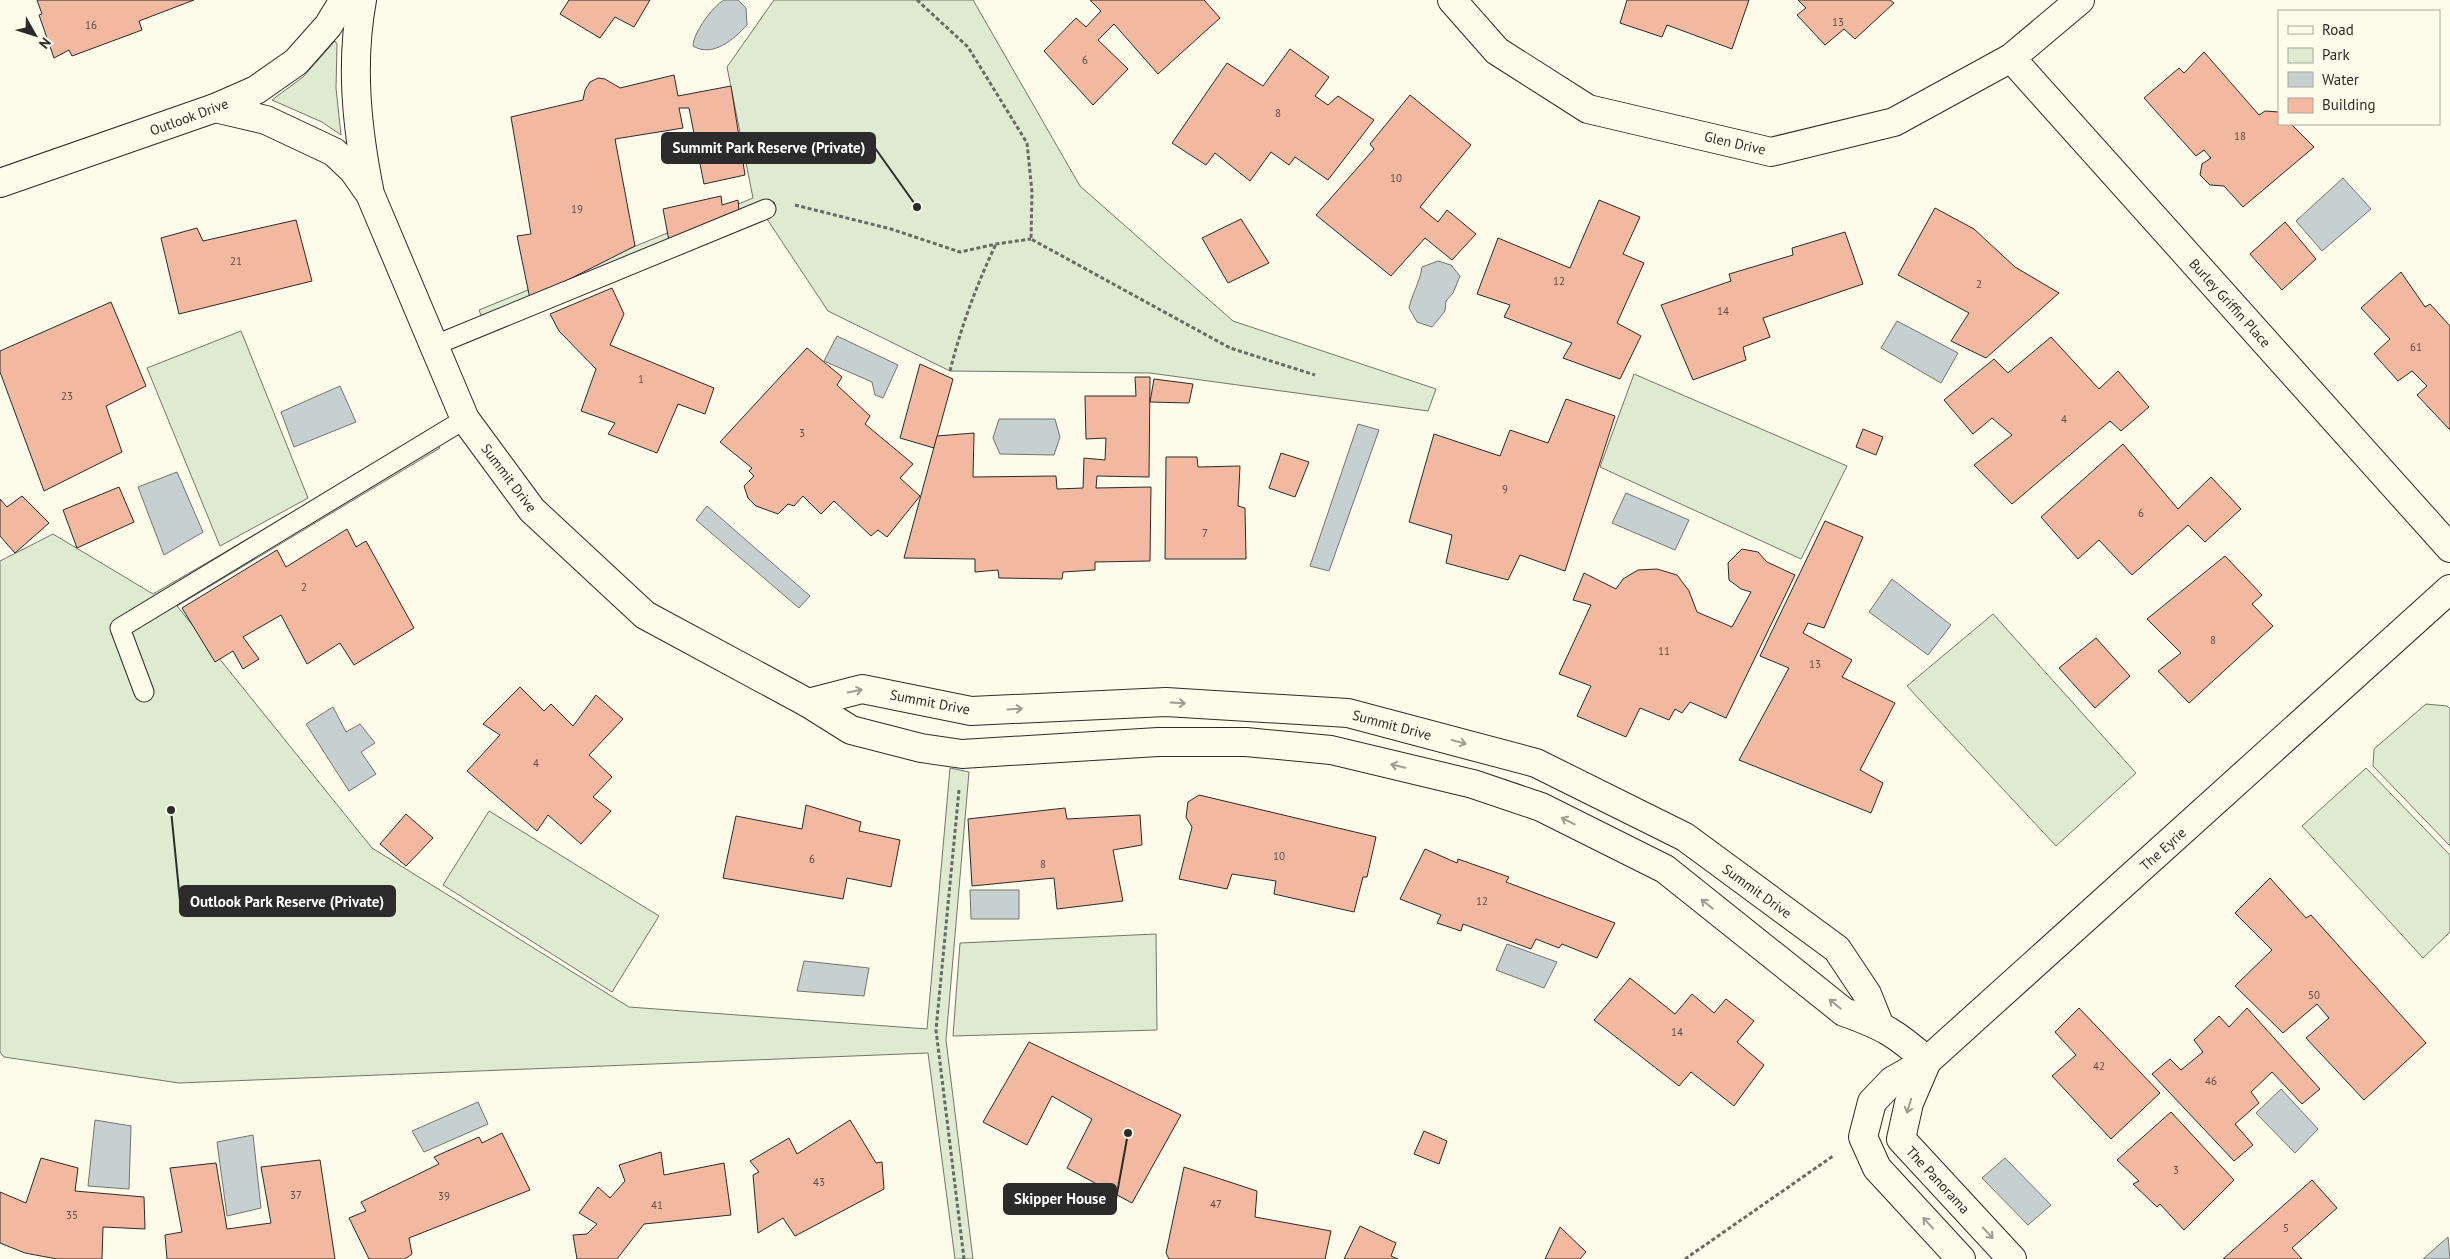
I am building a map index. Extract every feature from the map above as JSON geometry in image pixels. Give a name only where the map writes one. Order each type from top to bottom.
[{"type":"street","name":"Outlook Drive","points":[[0,184],[215,108],[256,90],[296,62],[328,26],[344,0]]},
{"type":"street","name":"Summit Drive","points":[[362,0],[356,38],[354,86],[362,157],[370,194],[464,419],[532,510],[645,615],[808,703],[851,730],[922,748],[962,754],[1158,742],[1246,742],[1331,750],[1473,784],[1541,807],[1665,869],[1844,1012],[1879,1024],[1897,1034],[1927,1061]]},
{"type":"street","name":"Glen Drive","points":[[1452,0],[1497,51],[1588,109],[1770,152],[1894,122],[2011,58],[2080,0]]},
{"type":"street","name":"Burley Griffin Place","points":[[2011,58],[2450,548]]},
{"type":"street","name":"Summit Drive","points":[[215,108],[266,120],[334,152],[353,170],[370,194]]},
{"type":"street","name":"The Eyrie","points":[[1961,1259],[1878,1168],[1863,1137],[1872,1102],[1892,1081],[1927,1061],[2450,589]]},
{"type":"street","name":"Summit Drive","points":[[808,703],[862,689],[971,711],[1166,702],[1348,713],[1536,763],[1685,837],[1837,950],[1867,994],[1879,1024]]},
{"type":"street","name":"The Panorama","points":[[1927,1061],[1909,1104],[1901,1140],[2012,1259]]},
{"type":"lane","points":[[433,346],[766,209]]},
{"type":"lane","points":[[144,692],[120,628],[464,419]]},
{"type":"path","points":[[917,0],[968,47],[1027,143],[1032,192],[1032,239]]},
{"type":"path","points":[[766,209],[786,203],[818,209],[922,238],[960,252],[1032,239],[1230,348],[1315,374]]},
{"type":"path","points":[[950,371],[971,301],[996,244]]},
{"type":"path","points":[[962,754],[936,1030],[964,1259]]},
{"type":"path","points":[[1685,1259],[1838,1152]]},
{"type":"green space","points":[[774,0],[973,0],[1080,186],[1233,321],[1436,389],[1428,411],[1150,373],[950,371],[828,311],[765,216],[487,331],[479,310],[753,198],[727,67]]},
{"type":"green space","points":[[335,41],[337,44],[336,88],[341,135],[322,122],[272,100],[303,77]]},
{"type":"green space","points":[[241,331],[308,498],[220,546],[147,368]]},
{"type":"green space","points":[[1634,374],[1847,466],[1801,559],[1600,467]]},
{"type":"green space","points":[[430,433],[440,448],[177,606],[372,848],[629,1007],[927,1029],[950,768],[969,772],[946,1040],[973,1259],[955,1259],[928,1053],[179,1083],[4,1057],[0,1052],[0,561],[53,534],[153,594]]},
{"type":"green space","points":[[1993,614],[2136,773],[2056,846],[1907,686]]},
{"type":"green space","points":[[2426,704],[2447,706],[2450,709],[2450,846],[2373,766],[2374,749]]},
{"type":"green space","points":[[2366,768],[2450,855],[2450,932],[2423,958],[2302,826]]},
{"type":"green space","points":[[489,811],[659,916],[612,992],[443,885]]},
{"type":"green space","points":[[1156,934],[1157,1030],[953,1036],[960,943]]},
{"type":"water","points":[[724,0],[738,0],[746,8],[747,25],[723,45],[708,50],[693,46],[696,34],[704,20]]},
{"type":"water","points":[[2343,178],[2371,209],[2322,251],[2296,221]]},
{"type":"water","points":[[1438,261],[1451,265],[1460,276],[1453,293],[1446,301],[1445,311],[1432,327],[1417,322],[1409,308],[1422,267]]},
{"type":"water","points":[[1897,321],[1958,353],[1941,383],[1881,348]]},
{"type":"water","points":[[837,336],[898,365],[883,398],[875,395],[872,382],[824,361]]},
{"type":"water","points":[[340,386],[356,422],[294,447],[281,412]]},
{"type":"water","points":[[999,419],[1055,419],[1060,437],[1054,455],[1000,454],[993,438]]},
{"type":"water","points":[[1358,424],[1379,430],[1329,571],[1310,566]]},
{"type":"water","points":[[177,472],[203,532],[164,555],[138,487]]},
{"type":"water","points":[[1626,493],[1689,520],[1675,550],[1612,523]]},
{"type":"water","points":[[707,506],[810,596],[799,608],[696,520]]},
{"type":"water","points":[[1892,579],[1951,625],[1928,655],[1869,612]]},
{"type":"water","points":[[333,707],[346,732],[360,724],[375,743],[361,752],[376,774],[349,791],[306,724]]},
{"type":"water","points":[[970,890],[1019,890],[1019,919],[971,919]]},
{"type":"water","points":[[1507,944],[1557,962],[1544,988],[1496,970]]},
{"type":"water","points":[[804,961],[869,968],[864,996],[797,991]]},
{"type":"water","points":[[2281,1089],[2318,1129],[2295,1153],[2256,1113]]},
{"type":"water","points":[[478,1102],[488,1124],[424,1152],[412,1131]]},
{"type":"water","points":[[95,1120],[131,1126],[129,1189],[88,1186]]},
{"type":"water","points":[[253,1135],[261,1208],[227,1216],[217,1142]]},
{"type":"water","points":[[2005,1158],[2051,1205],[2028,1225],[1982,1178]]},
{"type":"water","points":[[2448,1237],[2450,1259],[2423,1259]]},
{"type":"building","points":[[37,0],[194,0],[139,21],[142,30],[72,56],[69,50],[54,58],[39,15],[42,14]]},
{"type":"building","points":[[569,0],[650,0],[634,27],[615,17],[600,38],[560,14]]},
{"type":"building","points":[[1090,0],[1204,0],[1220,18],[1158,74],[1114,24],[1098,40],[1128,69],[1093,105],[1044,51],[1076,18],[1086,27],[1101,11]]},
{"type":"building","points":[[1627,0],[1749,0],[1732,49],[1667,25],[1662,37],[1620,23]]},
{"type":"building","points":[[1798,0],[1890,0],[1894,3],[1855,39],[1844,29],[1825,45],[1797,15],[1806,8]]},
{"type":"building","points":[[1290,49],[1329,77],[1315,96],[1328,105],[1338,96],[1374,120],[1328,180],[1295,157],[1289,165],[1271,152],[1250,181],[1215,153],[1206,165],[1172,143],[1227,63],[1263,86]]},
{"type":"building","points":[[2204,52],[2259,115],[2265,111],[2278,112],[2278,125],[2292,125],[2314,147],[2243,207],[2224,186],[2210,185],[2200,175],[2202,164],[2211,158],[2204,150],[2196,156],[2144,98],[2179,68],[2184,73]]},
{"type":"building","points":[[674,75],[678,96],[731,86],[745,175],[704,184],[689,108],[679,108],[683,128],[615,139],[635,246],[530,299],[517,236],[531,234],[511,117],[583,100],[585,90],[590,82],[598,78],[605,79],[620,88]]},
{"type":"building","points":[[1410,95],[1471,145],[1420,207],[1438,222],[1447,210],[1476,234],[1452,260],[1425,238],[1391,276],[1316,215],[1374,149],[1370,144]]},
{"type":"building","points":[[721,196],[722,205],[738,200],[739,211],[669,241],[663,209]]},
{"type":"building","points":[[1599,200],[1640,217],[1623,254],[1644,263],[1617,323],[1641,336],[1620,379],[1563,358],[1572,343],[1504,317],[1510,305],[1477,294],[1498,238],[1570,268]]},
{"type":"building","points":[[1935,208],[1974,229],[2015,267],[2059,293],[1986,358],[1951,341],[1969,313],[1898,275]]},
{"type":"building","points":[[1241,219],[1269,263],[1228,283],[1202,238]]},
{"type":"building","points":[[296,220],[312,281],[179,314],[161,238],[197,228],[203,241]]},
{"type":"building","points":[[2285,222],[2316,259],[2282,290],[2250,254]]},
{"type":"building","points":[[1845,232],[1863,284],[1763,318],[1770,337],[1743,347],[1746,360],[1693,380],[1661,305],[1731,281],[1729,274],[1793,255],[1792,248]]},
{"type":"building","points":[[2401,272],[2425,307],[2430,304],[2450,326],[2450,430],[2417,395],[2427,386],[2412,371],[2398,381],[2374,354],[2390,339],[2361,308]]},
{"type":"building","points":[[612,288],[624,314],[610,345],[714,388],[705,414],[678,404],[657,453],[608,434],[615,423],[581,411],[596,369],[559,331],[550,314]]},
{"type":"building","points":[[111,302],[146,386],[106,406],[122,452],[44,491],[0,372],[0,351]]},
{"type":"building","points":[[2051,337],[2099,389],[2118,371],[2149,407],[2121,431],[2110,421],[2012,504],[1974,465],[2012,435],[1992,418],[1973,434],[1944,400],[1994,359],[2008,373]]},
{"type":"building","points":[[807,348],[842,377],[837,385],[870,416],[865,424],[913,464],[900,478],[920,496],[887,537],[878,530],[871,536],[834,501],[821,514],[803,496],[794,506],[788,504],[778,514],[756,506],[748,498],[744,486],[754,476],[749,471],[752,468],[720,442]]},
{"type":"building","points":[[920,364],[953,379],[934,448],[900,438]]},
{"type":"building","points":[[1135,377],[1150,377],[1149,477],[1097,476],[1096,488],[1151,487],[1150,561],[1095,562],[1095,570],[1063,572],[1062,579],[999,578],[998,570],[975,572],[975,559],[904,558],[937,436],[974,433],[973,477],[1056,476],[1057,489],[1083,488],[1084,458],[1105,460],[1106,438],[1086,439],[1085,396],[1136,396]]},
{"type":"building","points":[[1154,379],[1193,384],[1189,403],[1150,402]]},
{"type":"building","points":[[1566,399],[1615,416],[1565,571],[1520,555],[1508,580],[1446,563],[1452,535],[1409,522],[1434,434],[1500,456],[1510,430],[1548,443]]},
{"type":"building","points":[[1863,429],[1883,437],[1876,455],[1856,447]]},
{"type":"building","points":[[2123,444],[2178,509],[2211,477],[2241,509],[2205,542],[2188,525],[2132,575],[2099,540],[2078,559],[2041,517]]},
{"type":"building","points":[[1281,453],[1309,462],[1295,497],[1269,488]]},
{"type":"building","points":[[1166,457],[1197,457],[1198,467],[1240,466],[1238,506],[1245,508],[1246,559],[1165,559]]},
{"type":"building","points":[[119,487],[134,522],[77,548],[63,510]]},
{"type":"building","points":[[22,496],[49,523],[15,553],[0,536],[0,499],[7,507]]},
{"type":"building","points":[[1825,521],[1863,537],[1824,628],[1808,623],[1803,633],[1852,660],[1842,677],[1895,703],[1860,770],[1883,783],[1871,813],[1739,760],[1789,668],[1760,656]]},
{"type":"building","points":[[347,529],[356,547],[366,541],[414,628],[354,665],[340,643],[307,664],[281,615],[243,637],[259,659],[243,669],[233,651],[215,662],[182,608],[277,550],[286,567]]},
{"type":"building","points":[[1742,549],[1758,552],[1767,562],[1795,575],[1726,718],[1690,702],[1682,713],[1675,709],[1669,720],[1640,708],[1626,737],[1577,716],[1591,686],[1559,674],[1591,605],[1573,600],[1584,573],[1616,589],[1623,579],[1638,570],[1657,569],[1677,575],[1689,591],[1697,612],[1732,627],[1751,592],[1741,589],[1729,580],[1728,563]]},
{"type":"building","points":[[2225,556],[2262,595],[2252,604],[2273,626],[2189,703],[2158,671],[2181,653],[2147,619]]},
{"type":"building","points":[[2096,638],[2130,676],[2095,708],[2059,668]]},
{"type":"building","points":[[520,687],[544,711],[551,704],[573,726],[596,695],[623,719],[589,755],[612,777],[593,797],[611,811],[581,844],[548,815],[537,831],[467,771],[500,735],[483,724]]},
{"type":"building","points":[[1199,795],[1376,837],[1367,877],[1363,877],[1354,912],[1274,894],[1276,881],[1232,874],[1227,889],[1179,879],[1192,827],[1186,817],[1188,802]]},
{"type":"building","points":[[806,805],[861,822],[859,831],[900,840],[891,887],[847,878],[843,899],[723,878],[736,816],[802,829]]},
{"type":"building","points":[[1065,808],[1067,819],[1140,815],[1142,845],[1113,850],[1123,901],[1057,909],[1054,878],[972,886],[968,819]]},
{"type":"building","points":[[406,814],[433,838],[406,866],[380,844]]},
{"type":"building","points":[[1425,849],[1457,863],[1458,859],[1509,877],[1506,882],[1615,923],[1597,958],[1562,944],[1559,948],[1536,939],[1531,949],[1463,924],[1461,931],[1437,923],[1441,915],[1400,899]]},
{"type":"building","points":[[2270,878],[2306,918],[2311,915],[2426,1043],[2364,1100],[2306,1038],[2329,1018],[2317,1004],[2283,1033],[2235,986],[2272,950],[2235,913]]},
{"type":"building","points":[[1630,978],[1675,1014],[1692,994],[1714,1013],[1726,999],[1754,1021],[1737,1042],[1764,1065],[1734,1106],[1691,1072],[1679,1086],[1594,1020]]},
{"type":"building","points":[[2079,1008],[2160,1093],[2111,1139],[2052,1076],[2076,1055],[2055,1032]]},
{"type":"building","points":[[2247,1008],[2320,1089],[2302,1104],[2272,1072],[2251,1092],[2259,1103],[2235,1124],[2253,1145],[2234,1161],[2152,1074],[2170,1059],[2181,1070],[2203,1052],[2194,1040],[2219,1016],[2229,1027]]},
{"type":"building","points":[[1029,1042],[1181,1115],[1132,1203],[1067,1168],[1092,1119],[1052,1096],[1027,1145],[983,1122]]},
{"type":"building","points":[[2171,1112],[2234,1180],[2184,1230],[2160,1204],[2157,1207],[2133,1184],[2139,1181],[2117,1160]]},
{"type":"building","points":[[850,1120],[876,1163],[882,1162],[884,1189],[795,1236],[783,1218],[758,1233],[753,1175],[759,1172],[750,1161],[789,1138],[797,1154]]},
{"type":"building","points":[[1424,1131],[1447,1141],[1439,1164],[1414,1154]]},
{"type":"building","points":[[502,1133],[530,1190],[409,1238],[412,1254],[405,1259],[369,1259],[349,1218],[366,1211],[361,1202],[439,1164],[434,1157],[479,1137],[482,1143]]},
{"type":"building","points":[[661,1152],[664,1175],[724,1163],[731,1215],[644,1224],[617,1259],[577,1259],[573,1235],[587,1234],[597,1224],[579,1213],[598,1187],[610,1198],[625,1181],[619,1165]]},
{"type":"building","points":[[41,1158],[78,1168],[75,1191],[144,1197],[145,1229],[103,1227],[102,1259],[57,1259],[25,1253],[0,1243],[0,1192],[26,1203]]},
{"type":"building","points":[[320,1160],[335,1259],[167,1259],[165,1235],[182,1232],[170,1168],[216,1163],[227,1229],[271,1223],[261,1167]]},
{"type":"building","points":[[1184,1167],[1257,1191],[1255,1217],[1331,1231],[1325,1259],[1169,1259],[1166,1253]]},
{"type":"building","points":[[2312,1180],[2337,1208],[2292,1248],[2302,1259],[2223,1259]]},
{"type":"building","points":[[1360,1226],[1396,1243],[1391,1256],[1398,1259],[1344,1259]]},
{"type":"building","points":[[1560,1227],[1586,1252],[1580,1259],[1545,1259]]},
{"type":"place","name":"Summit Park Reserve (Private)","points":[[917,207]]},
{"type":"place","name":"Outlook Park Reserve (Private)","points":[[171,810]]},
{"type":"place","name":"Skipper House","points":[[1128,1133]]}]
